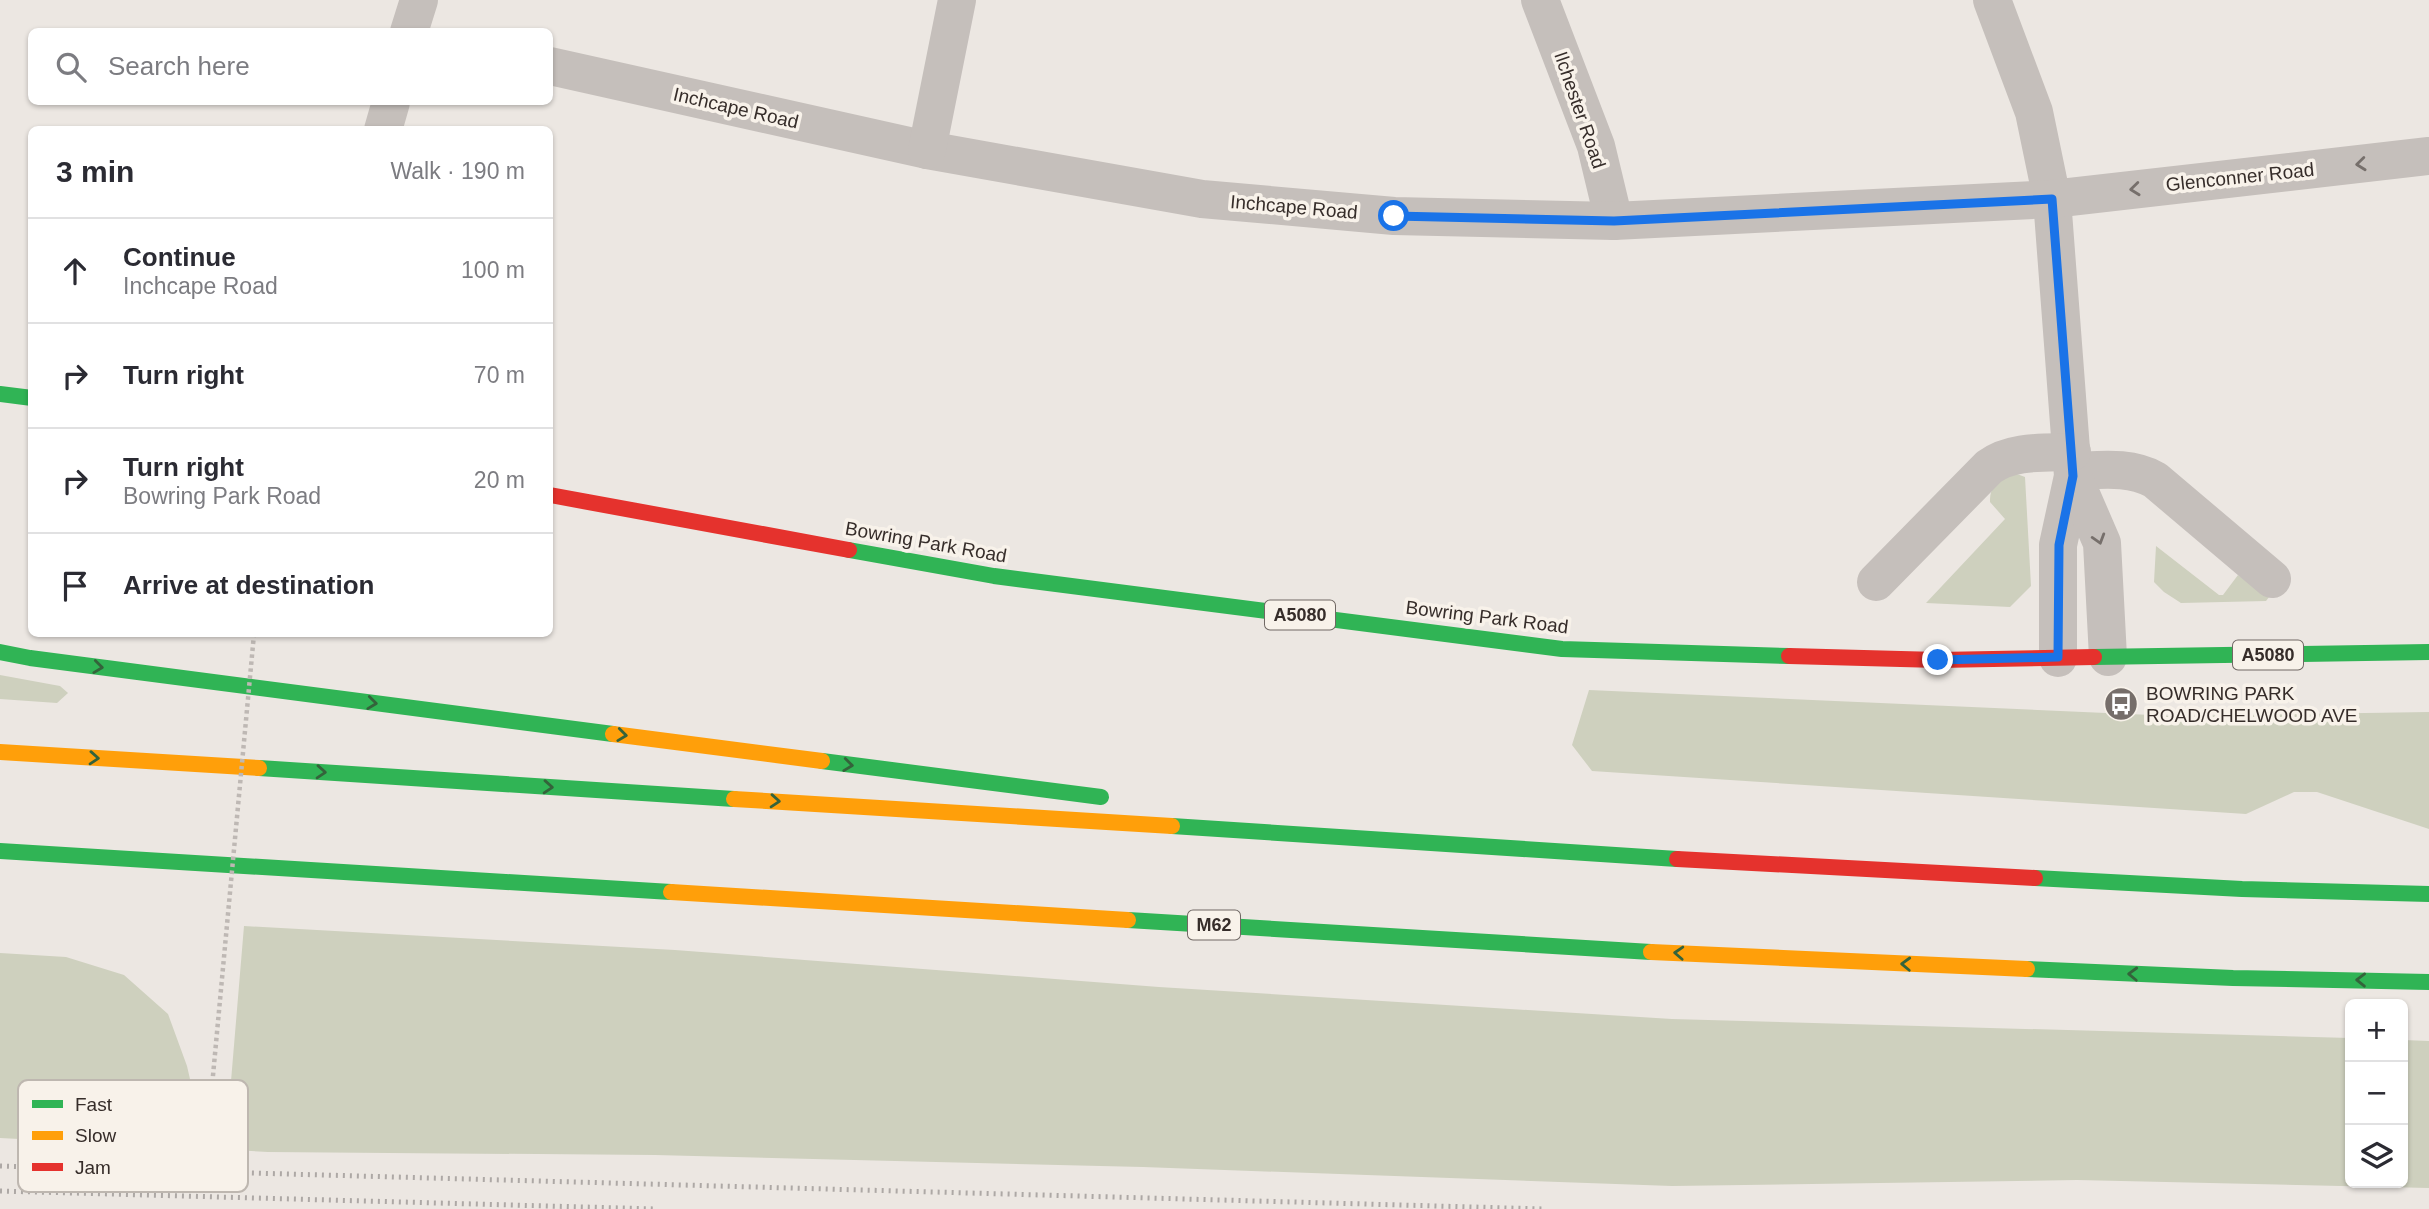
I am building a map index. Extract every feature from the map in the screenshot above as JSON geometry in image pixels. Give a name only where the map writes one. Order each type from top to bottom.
[{"type":"main road","points":[[0,394],[28,398]]},
{"type":"main road","name":"Bowring Park Road","points":[[553,496],[994,576],[1562,649],[1938,660],[2429,652]]},
{"type":"main road","points":[[0,652],[1121,800]]},
{"type":"main road","points":[[0,752],[1715,861],[2228,888],[2429,894]]},
{"type":"main road","points":[[1232,814],[1453,843]]},
{"type":"main road","name":"M62","points":[[0,851],[1749,958],[2233,978],[2429,982]]},
{"type":"street","points":[[410,28],[419,0]]},
{"type":"street","points":[[927,150],[957,0]]},
{"type":"street","name":"Ilchester Road","points":[[1540,0],[1596,145],[1614,221]]},
{"type":"street","points":[[1992,0],[2034,111],[2052,199],[2073,466],[2059,545],[2058,657]]},
{"type":"street","name":"Inchcape Road","points":[[553,67],[927,150],[1202,199],[1394,216],[1614,221],[2052,199]]},
{"type":"street","points":[[384,126],[390,105]]},
{"type":"street","name":"Glenconner Road","points":[[2052,199],[2429,156]]},
{"type":"street","points":[[1876,582],[1989,467],[1999,459],[2031,453],[2073,466],[2130,470],[2146,475],[2272,579]]},
{"type":"street","points":[[2073,466],[2102,543],[2108,657]]},
{"type":"path","points":[[213,1080],[254,637]]},
{"type":"green space","points":[[2017,474],[2025,477],[2031,586],[2010,607],[1926,603],[2005,519],[1990,502],[1990,495],[1997,482]]},
{"type":"green space","points":[[2156,546],[2219,595],[2223,595],[2238,575],[2269,597],[2266,601],[2181,603],[2154,582]]},
{"type":"green space","points":[[0,675],[60,686],[68,693],[57,703],[0,699]]},
{"type":"green space","points":[[1589,690],[2174,716],[2429,712],[2429,829],[2317,792],[2294,792],[2246,814],[1592,771],[1572,745]]},
{"type":"green space","points":[[244,926],[675,950],[1159,987],[1672,1019],[2345,1038],[2345,1186],[2077,1180],[1672,1186],[1143,1167],[655,1155],[268,1152],[248,1151],[248,1080],[231,1080]]},
{"type":"green space","points":[[0,953],[66,957],[124,975],[168,1014],[190,1080],[18,1080],[18,1139],[0,1138]]},
{"type":"green space","points":[[2408,1040],[2429,1041],[2429,1188],[2408,1188]]},
{"type":"railway","points":[[0,1166],[18,1167]]},
{"type":"railway","points":[[248,1173],[1544,1209]]},
{"type":"railway","points":[[0,1191],[18,1191]]},
{"type":"railway","points":[[36,1192],[657,1209]]},
{"type":"traffic: fast","points":[[0,394],[28,398]]},
{"type":"traffic: fast","points":[[849,550],[994,576],[1562,649],[1789,656]]},
{"type":"traffic: fast","points":[[0,652],[613,734]]},
{"type":"traffic: fast","points":[[2094,657],[2429,652]]},
{"type":"traffic: fast","points":[[822,761],[1101,797]]},
{"type":"traffic: fast","points":[[259,768],[734,799]]},
{"type":"traffic: fast","points":[[1172,826],[1677,859]]},
{"type":"traffic: fast","points":[[0,851],[671,892]]},
{"type":"traffic: fast","points":[[2035,878],[2242,889],[2429,894]]},
{"type":"traffic: fast","points":[[1128,920],[1651,952]]},
{"type":"traffic: fast","points":[[2027,969],[2233,978],[2429,982]]},
{"type":"traffic: slow","points":[[613,734],[822,761]]},
{"type":"traffic: slow","points":[[0,752],[259,768]]},
{"type":"traffic: slow","points":[[734,799],[1172,826]]},
{"type":"traffic: slow","points":[[671,892],[1128,920]]},
{"type":"traffic: slow","points":[[1651,952],[2027,969]]},
{"type":"traffic: jam","points":[[553,496],[849,550]]},
{"type":"traffic: jam","points":[[1789,656],[1938,660],[2094,657]]},
{"type":"traffic: jam","points":[[1677,859],[2035,878]]},
{"type":"place","name":"BOWRING PARK ROAD/CHELWOOD AVE","points":[[2121,704]]},
{"type":"route","points":[[1394,216],[1614,221],[2052,199],[2073,476],[2059,545],[2058,657],[1938,660]]}]
